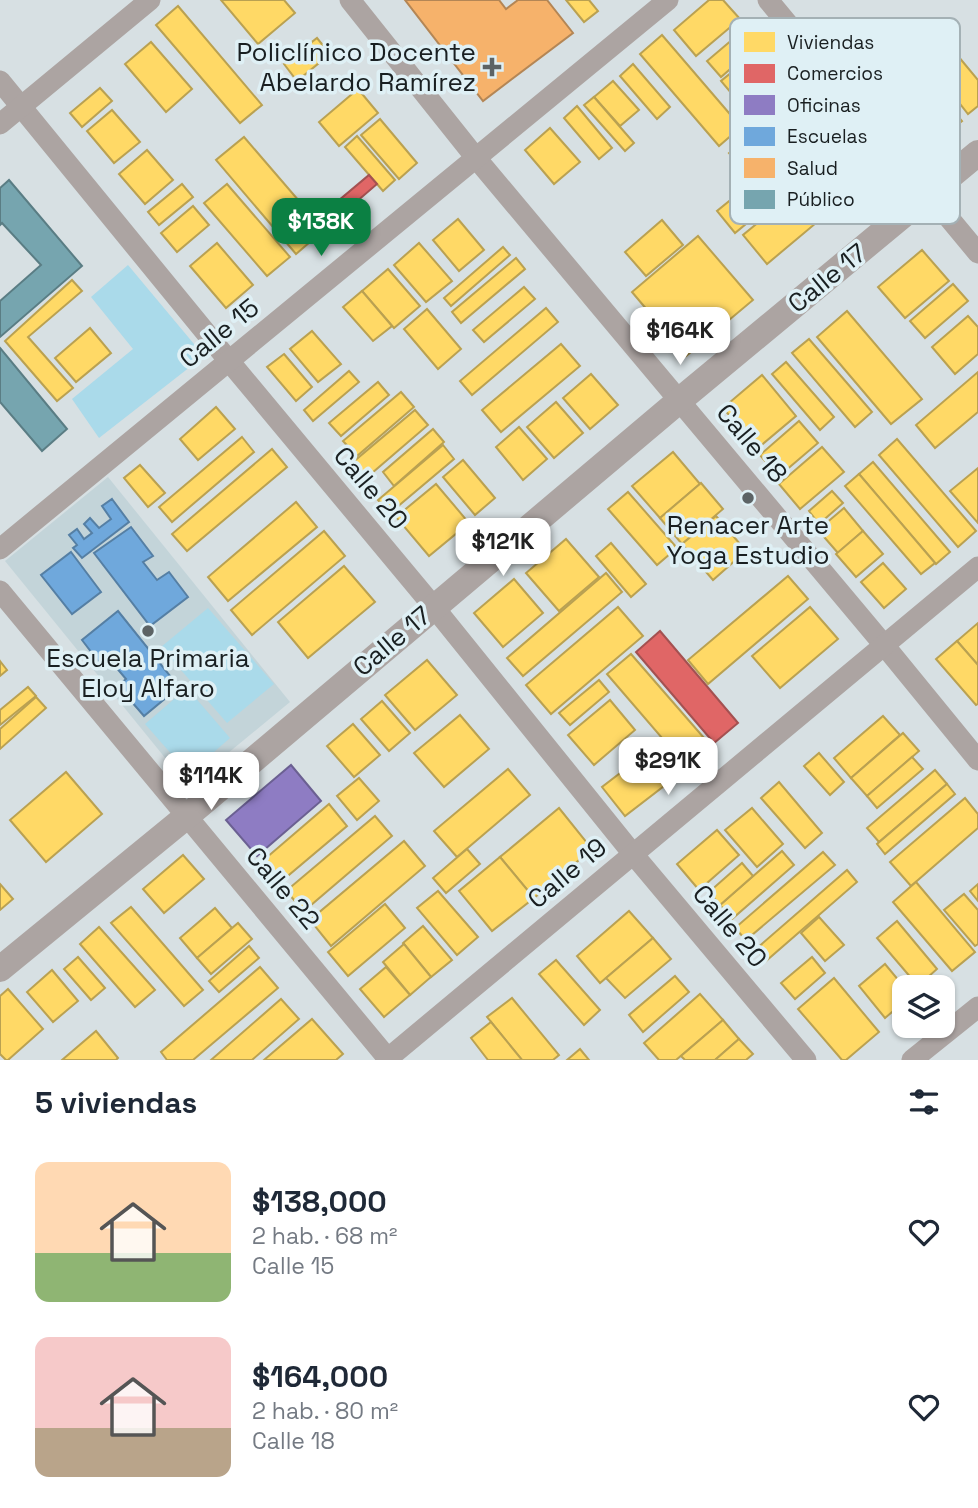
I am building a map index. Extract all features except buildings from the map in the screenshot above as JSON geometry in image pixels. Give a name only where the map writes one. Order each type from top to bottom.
[{"type":"street","points":[[0,124],[150,0]]},
{"type":"street","name":"Calle 18","points":[[350,0],[476,158],[978,760]]},
{"type":"street","name":"Calle 15","points":[[0,549],[668,0]]},
{"type":"street","points":[[768,0],[783,18]]},
{"type":"street","name":"Calle 20","points":[[0,81],[433,606],[633,854],[806,1060]]},
{"type":"street","name":"Calle 17","points":[[960,168],[978,153]]},
{"type":"street","name":"Calle 17","points":[[0,969],[187,816],[433,606],[893,224]]},
{"type":"street","points":[[954,224],[978,253]]},
{"type":"street","name":"Calle 19","points":[[387,1059],[978,567]]},
{"type":"street","name":"Calle 22","points":[[0,590],[387,1059]]},
{"type":"street","points":[[912,1060],[978,1007]]},
{"type":"shaded area","points":[[128,265],[204,356],[99,438],[72,399],[133,349],[91,297]]},
{"type":"shaded area","name":"Escuela Primaria Eloy Alfaro","points":[[108,477],[290,702],[188,786],[5,561]]},
{"type":"shaded area","points":[[208,608],[274,684],[227,723],[161,647]]},
{"type":"shaded area","points":[[187,688],[230,738],[189,774],[145,724]]},
{"type":"place","name":"Policlínico Docente Abelardo Ramírez","points":[[492,67]]},
{"type":"place","name":"Renacer Arte Yoga Estudio","points":[[748,498]]},
{"type":"place","name":"Escuela Primaria Eloy Alfaro","points":[[148,631]]}]
